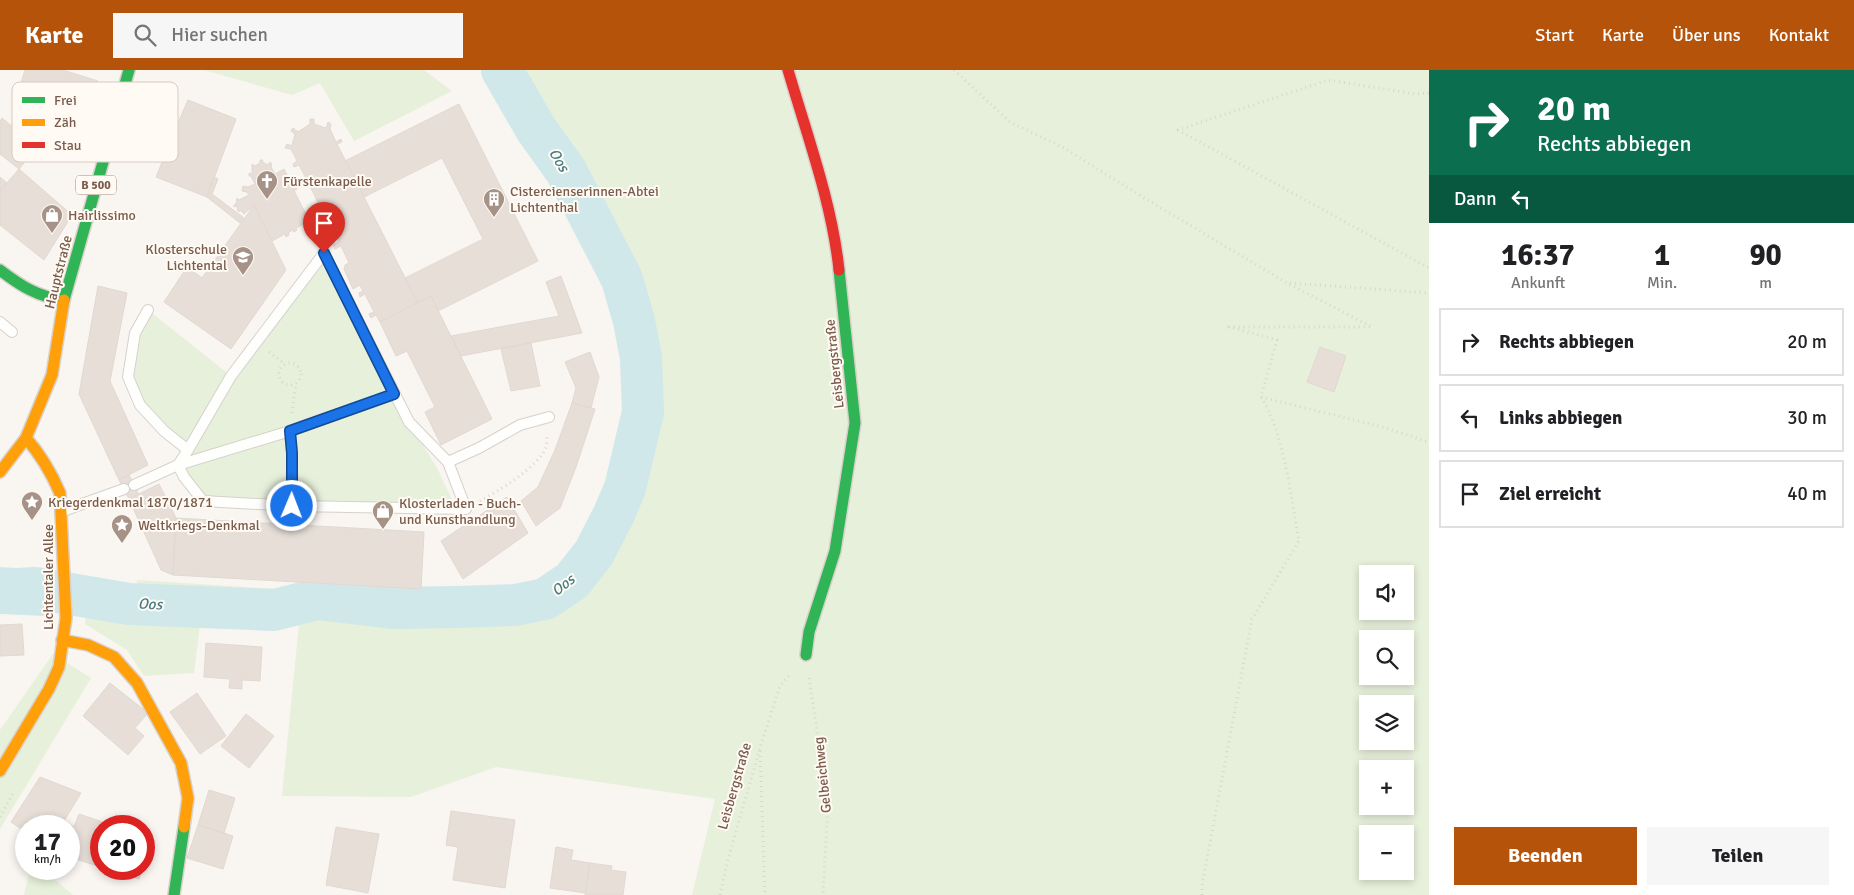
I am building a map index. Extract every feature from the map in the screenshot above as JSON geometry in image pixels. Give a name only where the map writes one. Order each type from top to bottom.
[{"type":"street","name":"Leisbergstraße","points":[[788,70],[819,175],[837,248],[855,423],[834,552],[809,632],[806,656]]},
{"type":"street","name":"Hauptstraße","points":[[0,472],[26,438],[52,375],[64,300],[103,162]]},
{"type":"street","points":[[0,270],[26,290],[39,296],[64,300]]},
{"type":"street","name":"Lichtentaler Allee","points":[[0,771],[50,689],[58,667],[66,618],[60,493],[52,474],[40,454],[26,438]]},
{"type":"street","points":[[62,640],[88,645],[114,657],[137,683],[181,763],[188,798],[174,895]]},
{"type":"lane","points":[[324,253],[409,422],[448,462],[466,509],[292,506],[203,500],[184,476],[178,465],[231,376],[324,253]]},
{"type":"lane","points":[[148,310],[135,333],[128,377],[140,405],[164,431],[188,450]]},
{"type":"lane","points":[[0,322],[12,332]]},
{"type":"lane","points":[[62,512],[129,487],[178,465],[290,431],[394,394]]},
{"type":"lane","points":[[448,462],[479,448],[520,425],[549,417]]},
{"type":"lane","points":[[290,431],[292,506]]},
{"type":"path","points":[[954,70],[1010,122],[1064,148],[1287,283],[1372,327],[1229,327],[1278,340],[1261,397],[1269,410],[1286,468],[1299,541],[1252,619],[1202,886],[1202,895]]},
{"type":"path","points":[[1429,93],[1416,94],[1328,80],[1178,130],[1429,268]]},
{"type":"path","points":[[1287,283],[1429,293]]},
{"type":"path","points":[[290,431],[296,384],[301,377],[300,369],[293,363],[285,364],[280,370],[280,379],[287,385],[296,384]]},
{"type":"path","points":[[1261,397],[1386,428],[1429,442]]},
{"type":"path","points":[[466,509],[497,492],[532,465],[546,448],[549,417]]},
{"type":"path","name":"Gelbeichweg","points":[[806,656],[828,803],[823,895]]},
{"type":"path","name":"Leisbergstraße","points":[[720,895],[727,863],[760,748],[780,686]]},
{"type":"path","points":[[760,748],[765,895]]},
{"type":"green space","points":[[204,70],[424,70],[452,91],[354,141],[320,83],[292,95]]},
{"type":"green space","points":[[491,70],[1429,70],[1429,895],[692,895],[715,799],[496,767],[411,797],[282,796],[299,623],[201,616],[194,673],[144,676],[127,650],[85,624],[86,611],[134,612],[137,580],[402,597],[494,600],[539,593],[571,572],[603,521],[633,420],[632,357],[614,283],[506,92]]},
{"type":"green space","points":[[324,253],[409,422],[437,468],[454,504],[202,499],[178,465],[188,450],[140,405],[128,377],[135,333],[148,310],[231,376]]},
{"type":"green space","points":[[53,654],[91,678],[0,829],[0,730]]},
{"type":"green space","points":[[27,880],[55,880],[73,895],[24,895]]},
{"type":"water","points":[[0,567],[49,570],[46,616],[0,614]]},
{"type":"building","points":[[25,70],[63,70],[98,81],[98,82],[21,82]]},
{"type":"building","points":[[188,100],[236,119],[207,197],[156,177],[162,162],[178,162],[178,123]]},
{"type":"building","name":"Cistercienserinnen-Abtei Lichtenthal","points":[[459,104],[538,261],[438,311],[431,296],[418,303],[405,278],[483,239],[442,158],[364,197],[345,161]]},
{"type":"building","points":[[2,118],[12,126],[12,162],[25,162],[19,169],[0,154],[0,121]]},
{"type":"building","points":[[310,119],[314,119],[314,124],[326,128],[328,122],[331,124],[330,129],[336,142],[341,139],[342,142],[337,144],[418,303],[380,322],[376,315],[371,318],[369,314],[374,312],[365,294],[360,297],[359,293],[363,291],[360,285],[353,289],[344,269],[345,265],[349,263],[341,246],[335,249],[333,245],[339,242],[330,225],[324,227],[323,224],[328,221],[309,184],[305,186],[304,182],[307,180],[299,165],[294,167],[293,164],[297,161],[291,149],[285,148],[287,144],[292,146],[295,134],[291,131],[293,128],[298,132],[310,124]]},
{"type":"building","name":"Fürstenkapelle","points":[[260,160],[263,160],[262,162],[268,165],[270,162],[275,174],[284,169],[293,187],[296,186],[297,189],[294,191],[306,214],[309,215],[306,217],[308,220],[311,219],[311,225],[308,226],[306,223],[296,228],[297,230],[294,232],[293,230],[288,233],[289,235],[286,237],[285,234],[272,241],[254,205],[244,214],[237,210],[236,206],[234,207],[237,198],[239,200],[249,195],[247,192],[242,191],[243,186],[248,187],[255,184],[249,173],[252,174],[252,164],[255,166],[260,163]]},
{"type":"building","points":[[19,169],[72,215],[44,260],[0,225],[0,191]]},
{"type":"building","points":[[0,177],[7,183],[0,191]]},
{"type":"building","points":[[214,177],[218,179],[212,194],[244,218],[240,223],[207,197]]},
{"type":"building","name":"Klosterschule Lichtental","points":[[254,205],[286,270],[231,349],[164,302],[187,267],[202,278]]},
{"type":"building","points":[[561,276],[582,333],[461,356],[451,336],[559,316],[546,282]]},
{"type":"building","points":[[98,286],[127,293],[110,381],[148,465],[119,480],[79,394]]},
{"type":"building","points":[[431,296],[492,419],[441,445],[425,412],[435,407],[407,351],[396,356],[380,322]]},
{"type":"building","points":[[531,343],[540,386],[511,391],[501,349]]},
{"type":"building","points":[[1320,347],[1346,356],[1334,392],[1307,382]]},
{"type":"building","points":[[590,352],[599,377],[591,408],[572,403],[576,388],[565,362]]},
{"type":"building","points":[[572,403],[595,409],[560,508],[536,526],[521,501],[538,487],[555,450]]},
{"type":"building","points":[[129,475],[139,495],[129,499],[119,480]]},
{"type":"building","points":[[159,484],[176,518],[173,575],[161,570],[129,499]]},
{"type":"building","points":[[507,497],[528,533],[463,579],[441,541]]},
{"type":"building","points":[[176,518],[424,532],[421,589],[173,575]]},
{"type":"building","points":[[22,624],[24,655],[0,656],[0,625]]},
{"type":"building","points":[[206,643],[262,647],[260,681],[242,680],[242,689],[229,688],[230,679],[204,677]]},
{"type":"building","points":[[110,683],[148,713],[135,728],[144,736],[128,755],[83,716]]},
{"type":"building","points":[[197,693],[226,736],[200,754],[170,712]]},
{"type":"building","points":[[246,714],[274,736],[249,768],[221,746]]},
{"type":"building","points":[[40,777],[81,793],[68,815],[16,815]]},
{"type":"building","points":[[209,790],[235,798],[224,833],[198,825]]},
{"type":"building","points":[[451,811],[515,820],[505,888],[453,880],[458,847],[446,845]]},
{"type":"building","points":[[79,815],[90,818],[90,864],[80,860]]},
{"type":"building","points":[[15,816],[15,825],[11,822]]},
{"type":"building","points":[[198,825],[233,836],[223,869],[187,858]]},
{"type":"building","points":[[336,827],[379,834],[368,893],[326,885]]},
{"type":"building","points":[[556,847],[573,850],[571,860],[590,863],[585,893],[550,888]]},
{"type":"building","points":[[590,863],[612,866],[611,870],[626,872],[623,895],[585,895]]},
{"type":"waterway","name":"Oos","points":[[0,590],[35,588],[129,604],[274,610],[318,599],[392,608],[515,605],[545,599],[572,581],[594,553],[625,488],[643,412],[641,358],[634,321],[622,279],[566,171],[536,129],[502,70]]},
{"type":"traffic: fast","points":[[126,82],[129,70]]},
{"type":"traffic: fast","points":[[0,270],[30,290],[55,299],[64,300],[103,162]]},
{"type":"traffic: fast","points":[[806,655],[809,632],[835,551],[855,423],[839,270]]},
{"type":"traffic: fast","points":[[174,895],[184,827]]},
{"type":"traffic: slow","points":[[0,472],[26,438],[52,375],[64,300]]},
{"type":"traffic: slow","points":[[0,771],[49,689],[59,667],[66,618],[60,493],[45,464],[26,438]]},
{"type":"traffic: slow","points":[[62,640],[88,645],[114,657],[137,683],[181,763],[188,798],[184,827]]},
{"type":"traffic: jam","points":[[788,70],[825,194],[836,245],[839,270]]},
{"type":"place","name":"Fürstenkapelle","points":[[267,200]]},
{"type":"place","name":"Cistercienserinnen-Abtei Lichtenthal","points":[[494,218]]},
{"type":"place","name":"Hairlissimo","points":[[52,234]]},
{"type":"place","name":"Klosterschule Lichtental","points":[[243,276]]},
{"type":"place","name":"Kriegerdenkmal 1870/1871","points":[[32,521]]},
{"type":"place","name":"Klosterladen - Buch- und Kunsthandlung","points":[[383,530]]},
{"type":"place","name":"Weltkriegs-Denkmal","points":[[122,544]]},
{"type":"route","points":[[292,506],[290,431],[394,394],[324,253]]}]
